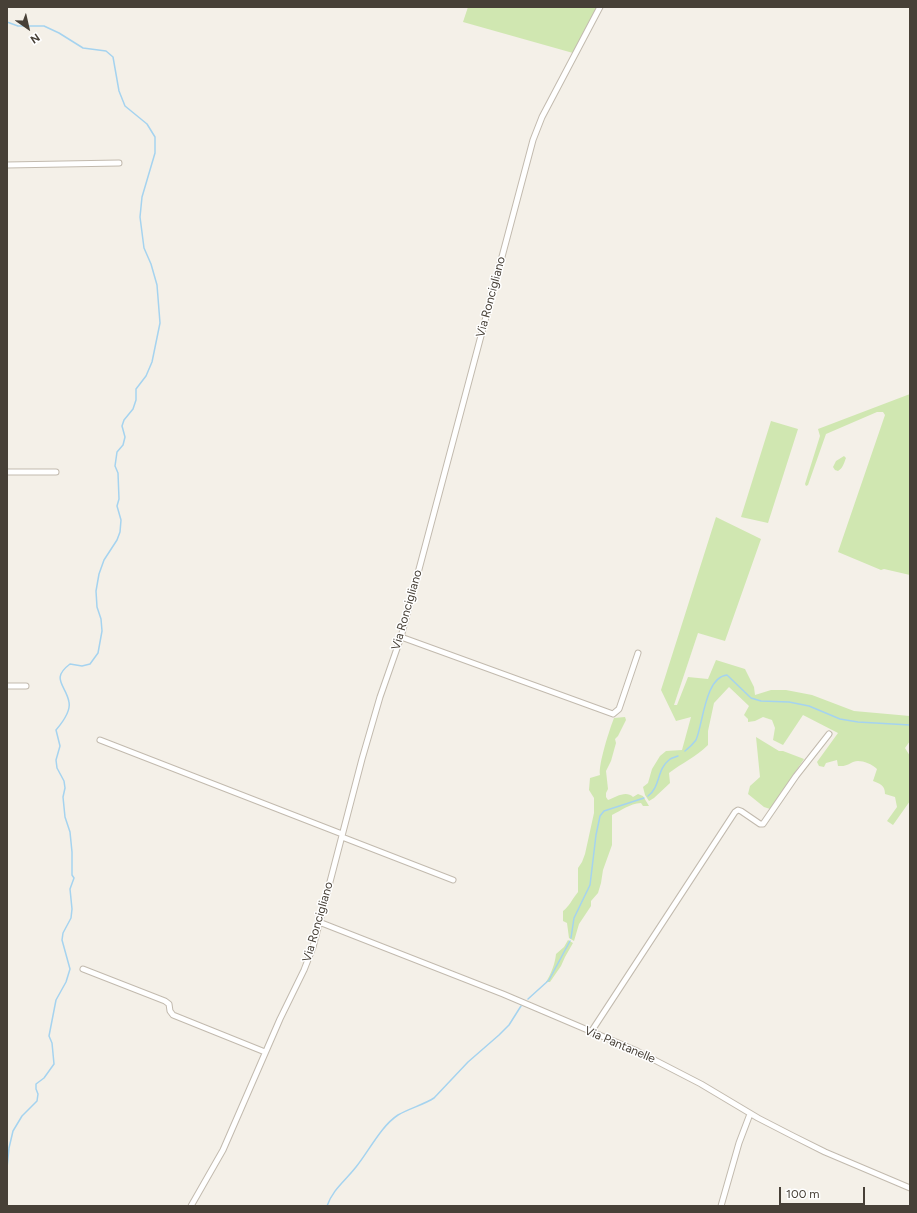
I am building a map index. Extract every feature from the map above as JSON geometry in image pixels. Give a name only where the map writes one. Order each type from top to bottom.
[{"type":"street","name":"Via Roncigliano","points":[[191,1206],[224,1150],[283,1011],[308,960],[380,697],[401,637],[533,140],[542,117],[600,7]]},
{"type":"street","points":[[7,165],[119,164]]},
{"type":"street","points":[[7,472],[56,472]]},
{"type":"street","points":[[401,637],[613,714],[619,709],[638,653]]},
{"type":"street","points":[[7,686],[26,686]]},
{"type":"street","points":[[590,1032],[735,812],[738,810],[741,811],[760,824],[763,824],[796,776],[829,734]]},
{"type":"street","points":[[100,740],[453,880]]},
{"type":"street","name":"Via Pantanelle","points":[[319,922],[509,996],[590,1032],[626,1046],[702,1084],[750,1114],[825,1152],[910,1188]]},
{"type":"street","points":[[83,969],[165,1001],[169,1004],[170,1011],[173,1015],[265,1052]]},
{"type":"street","points":[[720,1206],[750,1114]]},
{"type":"green space","points":[[468,7],[597,7],[573,53],[463,22]]},
{"type":"green space","points":[[910,394],[910,575],[884,569],[881,570],[838,552],[885,415],[883,412],[877,412],[826,434],[808,485],[806,486],[805,484],[820,436],[818,429]]},
{"type":"green space","points":[[771,421],[798,429],[768,523],[741,517]]},
{"type":"green space","points":[[844,456],[846,458],[842,467],[838,471],[835,470],[833,467],[836,461]]},
{"type":"green space","points":[[716,517],[761,539],[725,641],[698,633],[674,705],[677,705],[688,677],[708,679],[716,660],[745,669],[754,687],[755,695],[771,690],[786,690],[812,695],[854,711],[910,716],[910,741],[905,748],[910,756],[910,801],[893,825],[887,821],[897,807],[895,797],[885,794],[883,787],[873,781],[877,769],[875,767],[868,763],[858,761],[845,766],[838,766],[837,760],[826,763],[824,767],[819,766],[817,762],[838,733],[803,715],[783,745],[773,740],[775,728],[772,720],[763,717],[755,721],[748,722],[748,719],[744,715],[749,706],[729,687],[714,703],[708,731],[708,745],[699,753],[669,773],[670,783],[654,798],[649,801],[645,795],[643,787],[648,783],[652,769],[660,756],[666,751],[682,750],[691,717],[676,721],[661,690]]},
{"type":"green space","points":[[625,717],[626,720],[615,739],[616,743],[611,761],[606,771],[608,789],[606,797],[608,800],[624,794],[633,797],[638,794],[643,796],[649,806],[643,806],[641,803],[633,805],[612,815],[612,845],[603,870],[598,893],[591,901],[591,906],[579,924],[574,941],[569,938],[567,923],[563,921],[563,911],[578,892],[578,868],[585,854],[594,813],[594,798],[589,790],[590,778],[600,775],[602,755],[614,718]]},
{"type":"green space","points":[[756,737],[779,751],[783,751],[804,759],[770,809],[764,807],[748,794],[750,786],[760,777]]},
{"type":"green space","points":[[568,940],[573,943],[561,966],[550,982],[546,982],[550,976],[556,954],[564,947]]},
{"type":"waterway","points":[[7,22],[18,26],[44,26],[59,33],[83,48],[106,51],[113,57],[119,91],[125,106],[147,124],[155,137],[155,153],[142,197],[140,217],[144,248],[151,264],[157,285],[160,323],[152,362],[146,376],[136,389],[136,400],[133,409],[124,420],[122,426],[125,437],[123,445],[117,452],[115,466],[118,473],[119,499],[117,506],[121,520],[120,532],[117,540],[104,560],[99,574],[96,591],[97,607],[101,619],[102,631],[98,653],[90,664],[82,666],[70,664],[64,669],[60,678],[69,702],[69,710],[66,717],[56,730],[60,746],[56,760],[57,768],[64,781],[65,788],[63,797],[65,817],[70,832],[72,875],[74,878],[70,889],[72,909],[71,918],[63,933],[62,940],[70,969],[66,982],[56,1000],[49,1036],[52,1043],[54,1064],[44,1078],[36,1084],[38,1094],[37,1101],[22,1116],[13,1131],[9,1148],[7,1168]]},
{"type":"waterway","points":[[685,751],[696,740],[709,692],[720,678],[727,675],[751,698],[761,701],[789,702],[809,706],[840,719],[858,722],[910,725]]},
{"type":"waterway","points":[[648,796],[655,788],[662,768],[671,759],[678,756]]},
{"type":"waterway","points":[[571,938],[574,918],[590,885],[596,835],[600,816],[604,811],[644,798]]},
{"type":"waterway","points":[[528,999],[549,980],[570,941]]},
{"type":"waterway","points":[[327,1206],[336,1190],[361,1161],[386,1126],[398,1115],[434,1098],[468,1062],[509,1025],[521,1006]]}]
